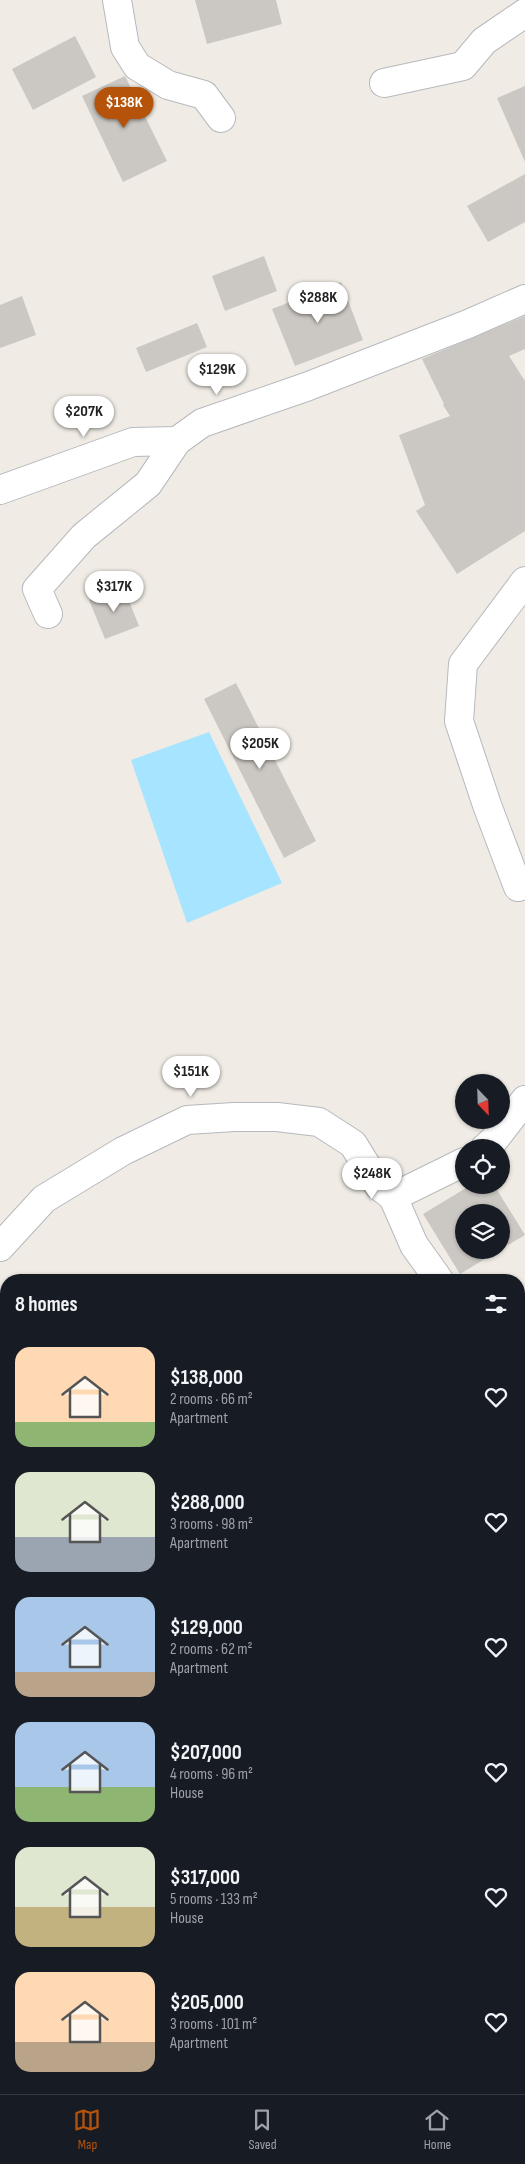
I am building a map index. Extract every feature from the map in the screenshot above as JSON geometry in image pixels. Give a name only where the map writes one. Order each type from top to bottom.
[{"type":"street","points":[[117,0],[126,47],[137,66],[168,85],[204,95],[221,118]]},
{"type":"street","points":[[384,83],[463,66],[484,41],[525,13]]},
{"type":"street","points":[[48,614],[37,589],[84,536],[148,484],[177,441],[202,423],[306,387],[450,331],[525,298]]},
{"type":"street","points":[[0,490],[133,442],[177,441]]},
{"type":"street","points":[[523,893],[487,806],[459,721],[464,664],[525,581]]},
{"type":"street","points":[[495,1139],[525,1100]]},
{"type":"street","points":[[0,1247],[44,1198],[123,1150],[187,1120],[234,1117],[277,1118],[319,1122],[353,1144],[380,1186],[393,1198],[414,1246],[435,1274]]},
{"type":"street","points":[[393,1198],[455,1167]]},
{"type":"water","points":[[209,732],[282,883],[187,923],[131,760]]},
{"type":"building","points":[[195,0],[276,0],[282,24],[207,44]]},
{"type":"building","points":[[75,36],[96,77],[33,110],[12,69]]},
{"type":"building","points":[[125,76],[167,161],[123,182],[82,96]]},
{"type":"building","points":[[525,86],[525,162],[497,98]]},
{"type":"building","points":[[525,174],[525,222],[488,242],[467,206]]},
{"type":"building","points":[[264,256],[277,291],[225,311],[212,276]]},
{"type":"building","points":[[341,282],[363,340],[295,366],[272,309]]},
{"type":"building","points":[[22,296],[36,335],[0,348],[0,305]]},
{"type":"building","points":[[525,316],[525,349],[509,356],[525,381],[525,531],[457,574],[416,511],[425,505],[399,435],[450,416],[422,359]]},
{"type":"building","points":[[197,323],[207,347],[146,372],[136,348]]},
{"type":"building","points":[[123,586],[139,626],[105,639],[89,600]]},
{"type":"building","points":[[236,683],[316,841],[284,858],[204,699]]},
{"type":"building","points":[[456,1194],[500,1194],[506,1204],[455,1204],[455,1259],[485,1259],[460,1274],[423,1214]]},
{"type":"building","points":[[510,1211],[525,1235],[510,1244]]}]
